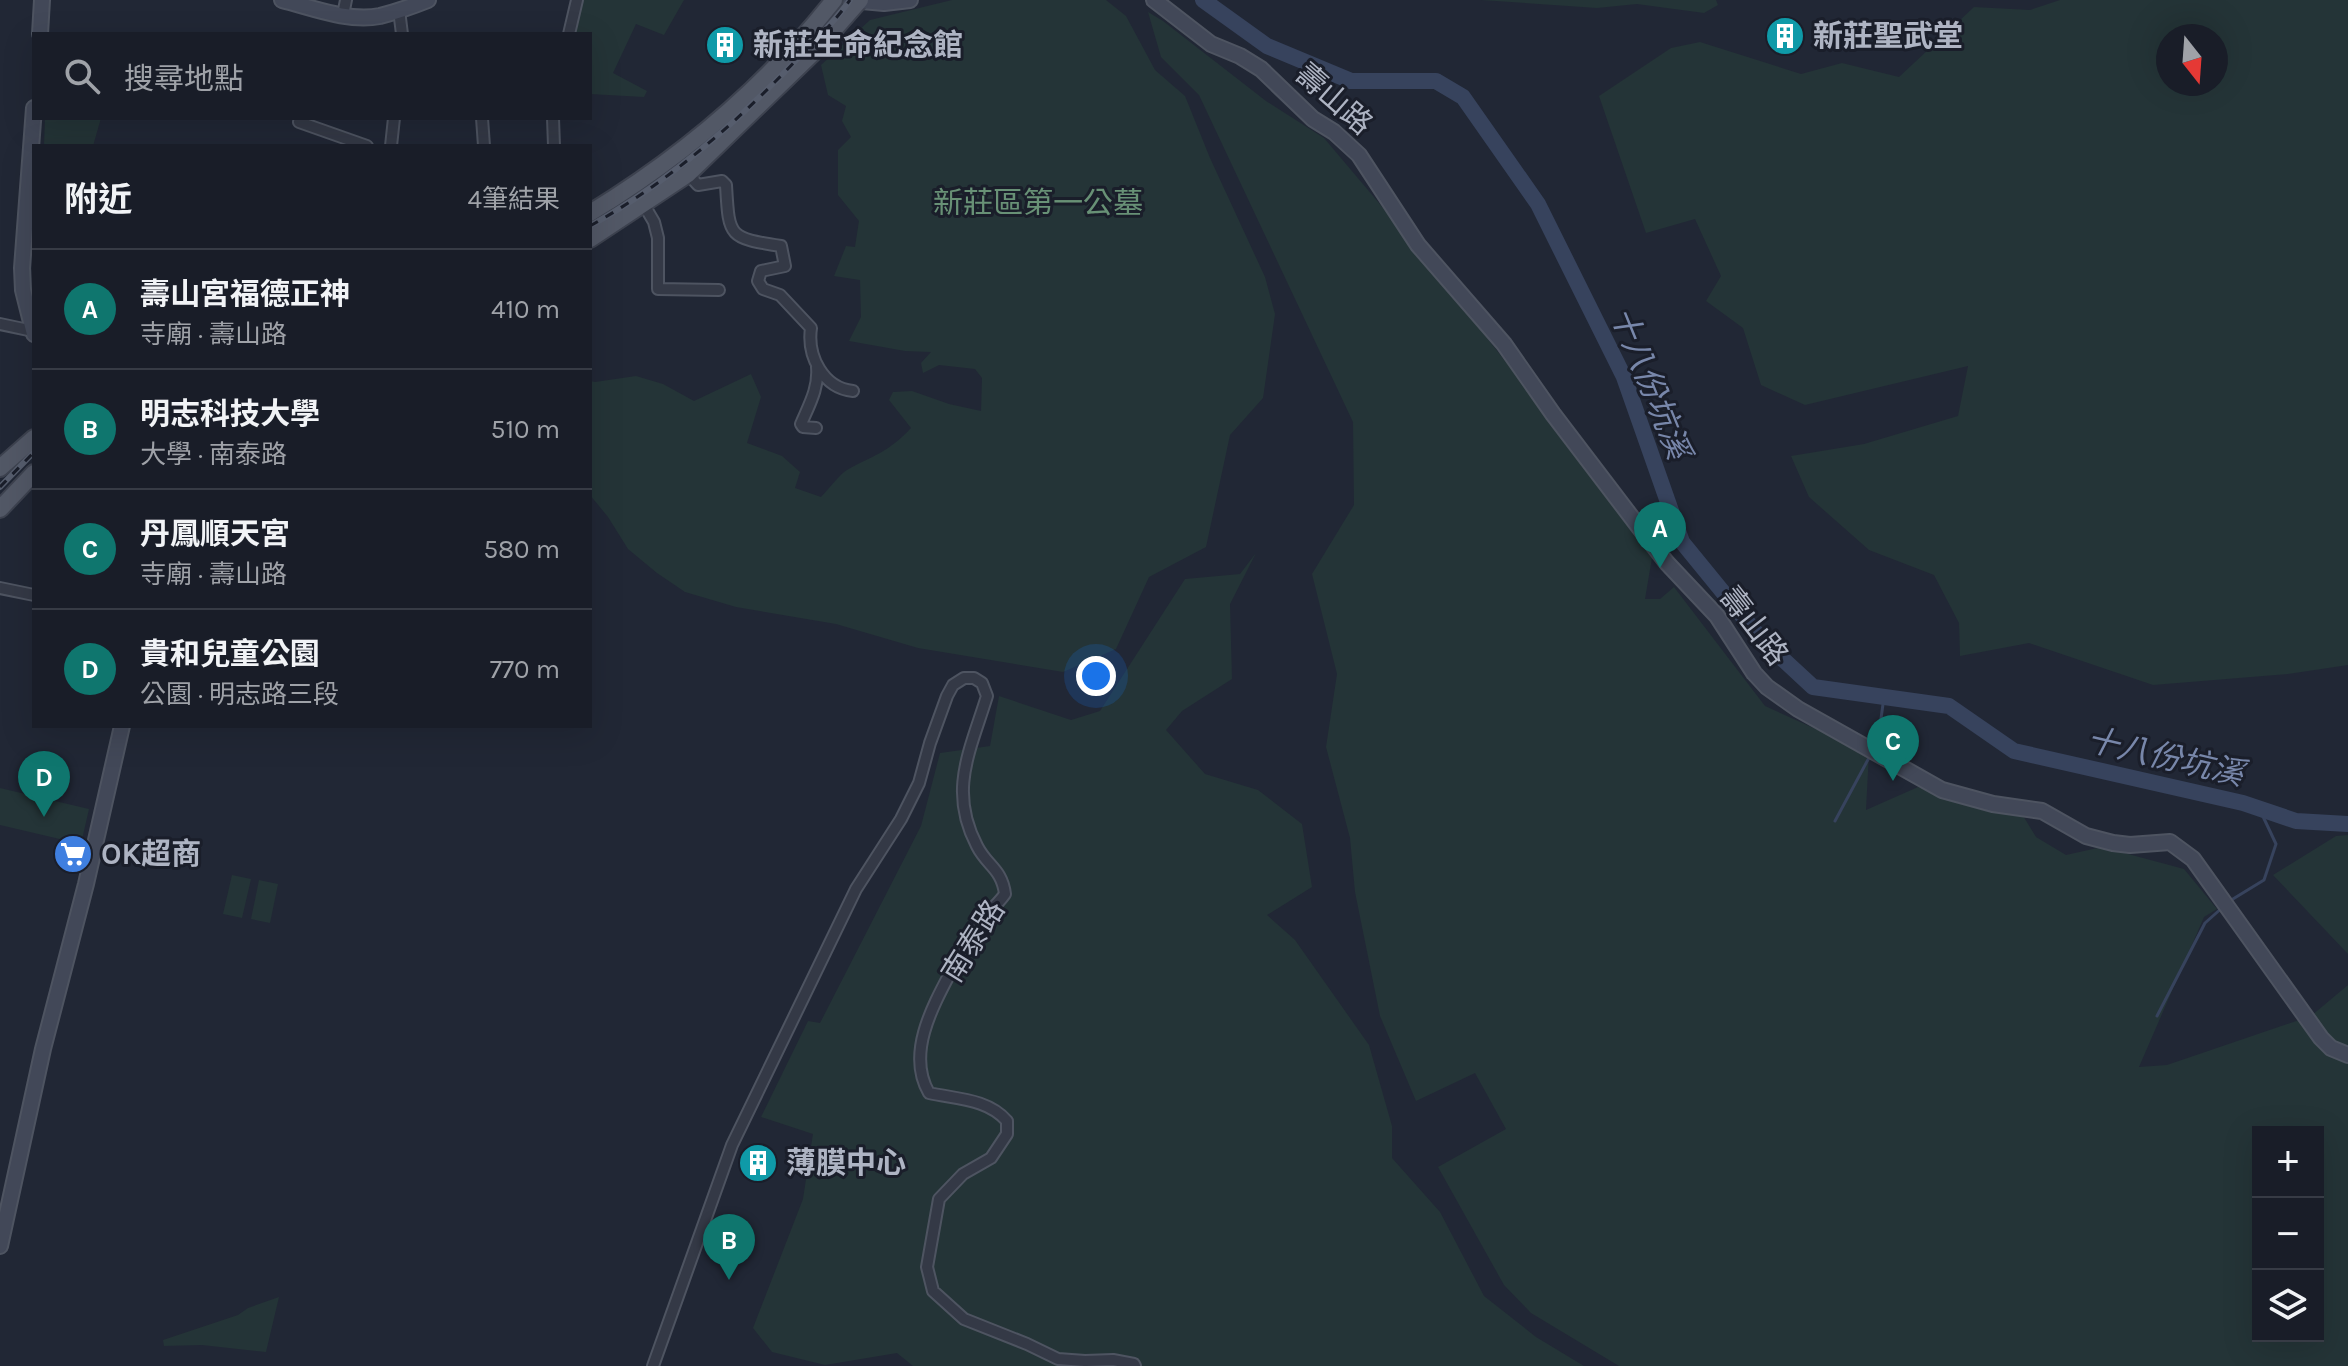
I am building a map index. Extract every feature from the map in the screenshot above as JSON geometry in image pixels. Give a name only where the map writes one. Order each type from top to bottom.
[{"type":"main road","points":[[592,212],[665,162],[738,103],[807,35],[834,0]]},
{"type":"main road","points":[[592,238],[688,174],[817,49],[856,1]]},
{"type":"main road","points":[[0,468],[32,440]]},
{"type":"main road","points":[[0,509],[32,475]]},
{"type":"street","points":[[40,32],[42,0]]},
{"type":"street","points":[[282,0],[343,15],[379,16],[428,0]]},
{"type":"street","points":[[343,15],[346,0]]},
{"type":"street","points":[[569,32],[577,0]]},
{"type":"street","points":[[856,1],[884,3],[910,0]]},
{"type":"street","name":"壽山路","points":[[1154,0],[1211,44],[1261,69],[1313,119],[1341,137],[1359,155],[1405,229],[1504,344],[1639,527],[1667,563],[1717,616],[1754,673],[1767,687],[1798,709],[1931,785],[1956,796],[2042,811],[2086,836],[2113,843],[2170,842],[2193,859],[2321,1038],[2331,1048],[2348,1055]]},
{"type":"street","points":[[399,10],[402,32]]},
{"type":"street","points":[[32,328],[23,290],[22,268],[33,120]]},
{"type":"street","points":[[391,144],[394,120]]},
{"type":"street","points":[[482,120],[484,144]]},
{"type":"street","points":[[553,120],[554,144]]},
{"type":"street","points":[[299,122],[361,144]]},
{"type":"street","points":[[688,174],[698,185],[722,181],[726,185],[729,223],[735,233],[751,242],[781,246],[785,266],[761,271],[758,281],[763,289],[780,295],[811,328],[808,345],[827,381],[841,389],[853,391]]},
{"type":"street","points":[[644,205],[654,222],[658,238],[658,289],[719,290]]},
{"type":"street","points":[[0,324],[32,332]]},
{"type":"street","points":[[816,428],[801,424],[818,379],[817,361]]},
{"type":"street","points":[[0,588],[32,595]]},
{"type":"street","name":"南泰路","points":[[653,1366],[732,1145],[856,889],[901,819],[919,783],[947,696],[953,685],[964,678],[974,678],[982,683],[987,696],[962,777],[962,798],[978,850],[995,867],[1003,881],[1005,894],[974,927],[928,1016],[920,1074],[929,1093],[981,1103],[998,1111],[1007,1121],[1007,1134],[991,1158],[963,1174],[939,1199],[927,1267],[933,1291],[964,1319],[1058,1359],[1113,1360],[1135,1366]]},
{"type":"street","points":[[0,1246],[43,1049],[86,884],[122,728]]},
{"type":"green space","points":[[581,0],[684,0],[664,35],[636,24],[613,73],[647,91],[644,97],[592,94],[592,32],[573,32]]},
{"type":"green space","name":"新莊區第一公墓","points":[[952,0],[1106,0],[1126,16],[1155,70],[1185,96],[1265,277],[1275,314],[1263,398],[1230,435],[1206,547],[1149,577],[1116,649],[1063,672],[918,648],[836,624],[736,607],[685,592],[628,549],[592,497],[592,381],[636,376],[663,384],[694,401],[751,374],[761,397],[747,443],[782,456],[800,472],[795,488],[821,497],[844,472],[888,448],[911,428],[889,400],[893,392],[912,391],[981,411],[982,378],[975,369],[939,365],[923,373],[921,363],[931,352],[905,351],[849,341],[861,317],[860,280],[834,276],[846,246],[855,247],[859,221],[838,195],[838,150],[851,137],[842,121],[846,106],[828,95],[821,65],[870,20]]},
{"type":"green space","points":[[1481,0],[1716,0],[1718,5],[1704,13],[1637,4],[1597,8]]},
{"type":"green space","points":[[2060,0],[2348,0],[2348,665],[2288,674],[2153,685],[2029,643],[1960,656],[1959,623],[1934,575],[1869,550],[1809,497],[1791,456],[1864,444],[1958,416],[1968,366],[1805,405],[1761,385],[1743,328],[1706,301],[1721,276],[1695,219],[1646,233],[1599,96],[1671,48],[1700,42],[1801,74],[1842,63],[1899,77],[1974,7],[2030,10]]},
{"type":"green space","points":[[1148,12],[1266,101],[1324,138],[1395,222],[1653,552],[1645,599],[1660,599],[1674,587],[1765,706],[1869,753],[1866,810],[1918,787],[2022,814],[2036,837],[2066,855],[2102,847],[2184,869],[2217,909],[2204,917],[2139,1067],[2167,1065],[2311,1016],[2348,985],[2348,1366],[1619,1366],[1531,1313],[1504,1285],[1438,1167],[1506,1129],[1475,1073],[1416,1101],[1380,1016],[1355,892],[1350,838],[1326,747],[1337,674],[1312,574],[1354,505],[1353,422],[1199,95],[1161,57]]},
{"type":"green space","points":[[45,120],[100,120],[94,144],[44,144]]},
{"type":"green space","points":[[1256,553],[1230,604],[1232,679],[1182,711],[1166,730],[1205,774],[1258,790],[1302,824],[1312,887],[1267,915],[1295,940],[1369,1045],[1392,1126],[1392,1158],[1440,1212],[1484,1296],[1536,1337],[1584,1366],[913,1366],[897,1353],[825,1365],[772,1352],[753,1328],[803,1199],[813,1134],[761,1117],[808,1021],[820,1023],[921,826],[940,753],[990,746],[999,696],[1071,720],[1100,711],[1185,579],[1240,574]]},
{"type":"green space","points":[[0,788],[89,809],[81,844],[0,825]]},
{"type":"green space","points":[[2348,835],[2348,954],[2273,875],[2336,836]]},
{"type":"green space","points":[[232,875],[251,879],[242,918],[223,914]]},
{"type":"green space","points":[[259,880],[278,884],[270,923],[251,919]]},
{"type":"green space","points":[[279,1297],[266,1352],[202,1345],[164,1346],[163,1340],[238,1315]]},
{"type":"waterway","name":"十八份坑溪","points":[[1203,0],[1267,46],[1351,81],[1436,81],[1463,97],[1538,204],[1624,377],[1682,542],[1762,640],[1813,687],[1949,706],[2014,751],[2243,803],[2296,821],[2348,824]]},
{"type":"waterway","points":[[1875,747],[1884,697]]},
{"type":"waterway","points":[[1835,821],[1871,754]]},
{"type":"waterway","points":[[2228,902],[2264,880],[2276,844],[2259,808]]},
{"type":"waterway","points":[[2157,1016],[2205,923],[2223,907]]},
{"type":"railway","points":[[592,225],[648,190],[728,127],[820,35],[850,0]]},
{"type":"railway","points":[[0,487],[32,454]]},
{"type":"place","name":"新莊聖武堂","points":[[1785,36]]},
{"type":"place","name":"新莊生命紀念館","points":[[725,45]]},
{"type":"place","name":"壽山宮福德正神","points":[[1660,568]]},
{"type":"place","name":"丹鳳順天宮","points":[[1893,781]]},
{"type":"place","name":"貴和兒童公園","points":[[44,817]]},
{"type":"place","name":"OK超商","points":[[73,854]]},
{"type":"place","name":"薄膜中心","points":[[758,1163]]},
{"type":"place","name":"明志科技大學","points":[[729,1280]]}]
